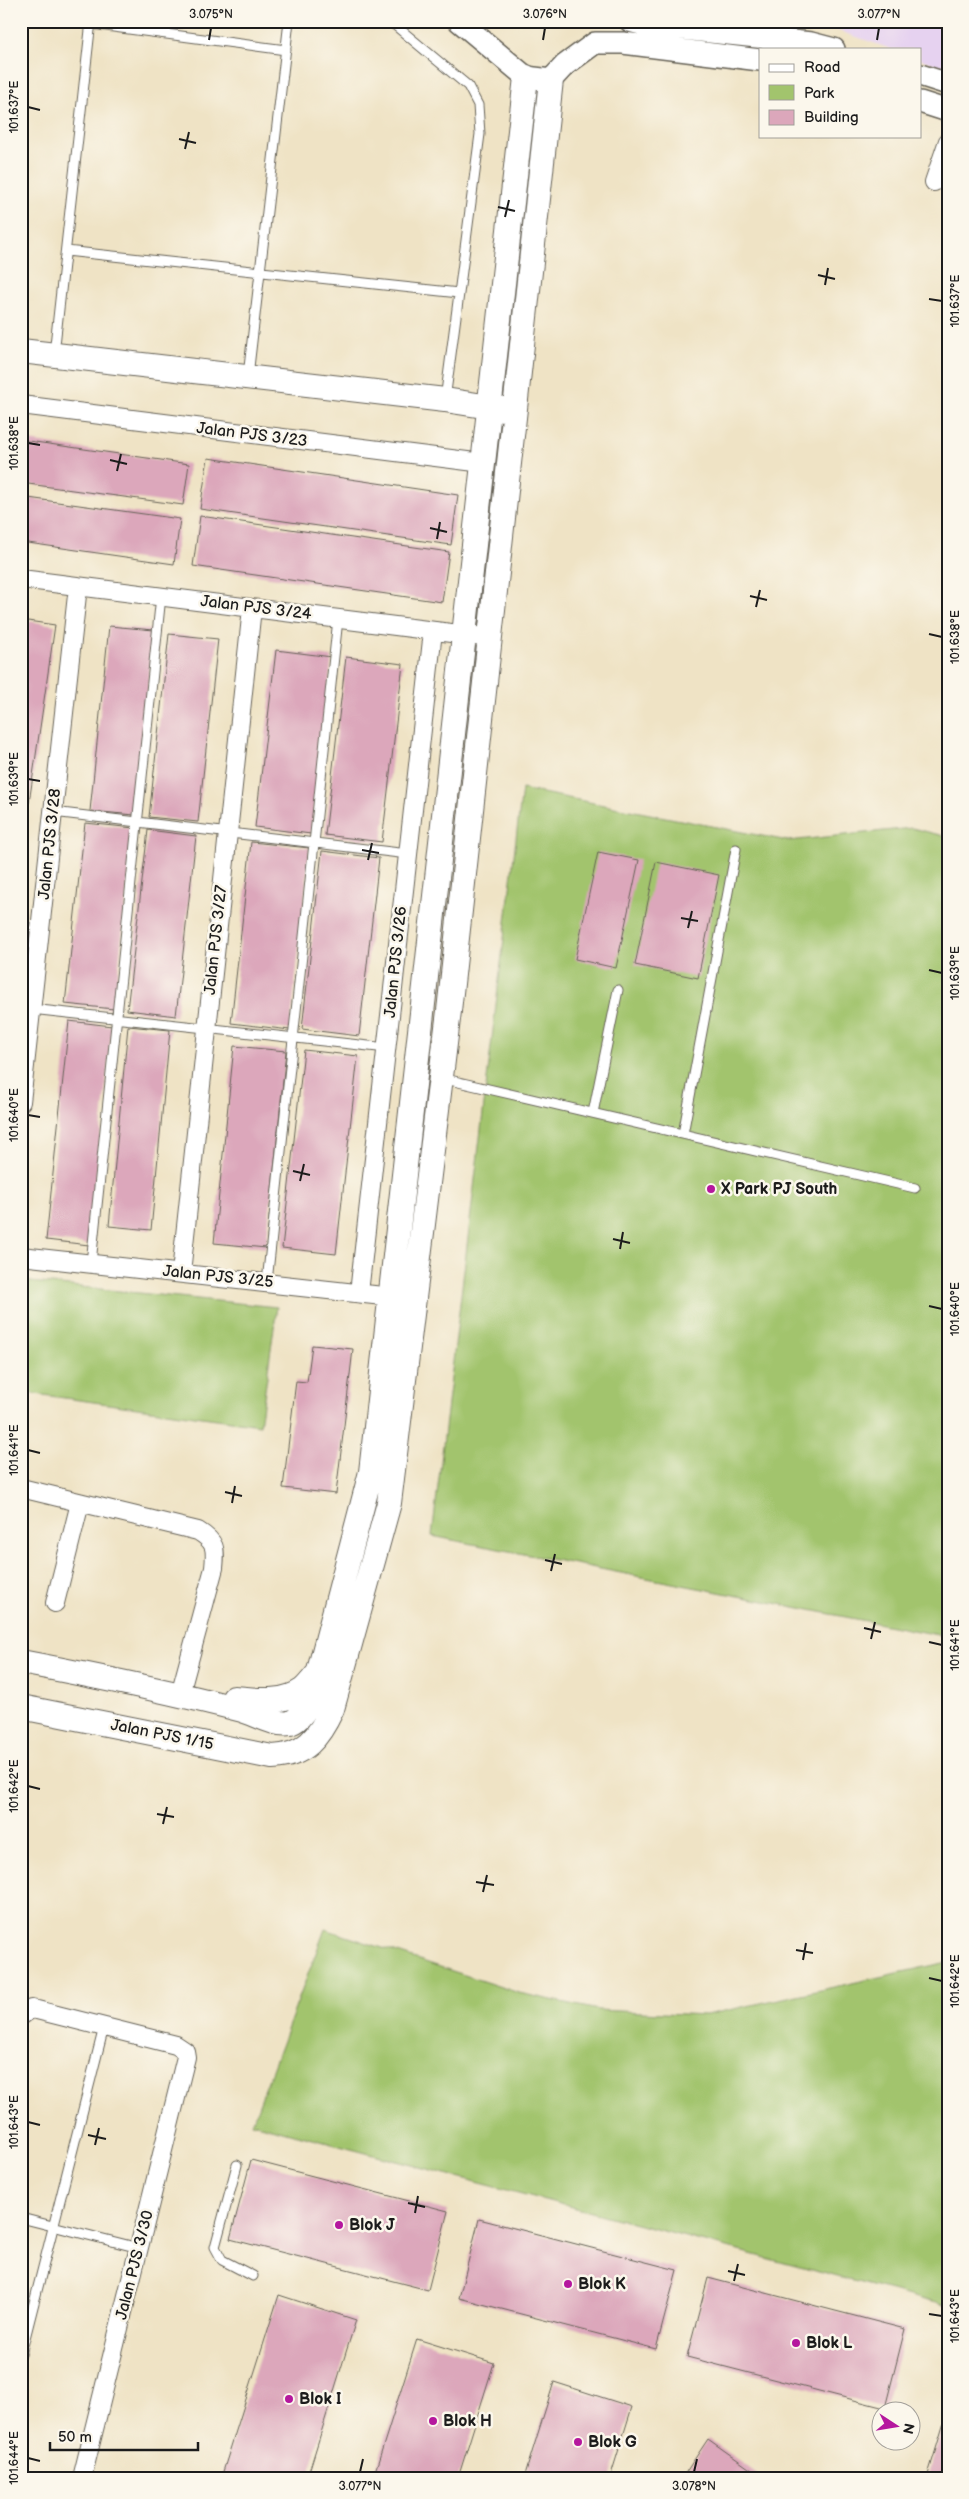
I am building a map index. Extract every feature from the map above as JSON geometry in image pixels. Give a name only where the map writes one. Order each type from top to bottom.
[{"type":"main road","points":[[21,1662],[180,1694],[248,1712],[276,1722],[290,1722],[300,1716],[314,1694],[371,1472],[389,1296],[465,635],[488,407],[526,77]]},
{"type":"main road","points":[[290,1722],[302,1749],[322,1731],[332,1709],[389,1503],[441,1078],[551,80]]},
{"type":"main road","points":[[21,351],[445,400],[515,411]]},
{"type":"main road","points":[[180,1694],[263,1701],[285,1698],[303,1690],[319,1672]]},
{"type":"main road","name":"Jalan PJS 1/15","points":[[21,1707],[272,1757],[287,1756],[302,1749]]},
{"type":"street","points":[[459,21],[526,77],[551,80],[565,65],[595,43],[623,43],[759,60]]},
{"type":"street","points":[[630,21],[645,25],[811,43],[830,48]]},
{"type":"street","points":[[922,76],[948,84]]},
{"type":"street","points":[[922,103],[948,111]]},
{"type":"street","points":[[934,182],[948,141]]},
{"type":"street","name":"Jalan PJS 3/23","points":[[21,405],[483,463]]},
{"type":"street","name":"Jalan PJS 3/24","points":[[21,579],[491,638]]},
{"type":"street","name":"Jalan PJS 3/28","points":[[21,1102],[78,586]]},
{"type":"street","name":"Jalan PJS 3/27","points":[[181,1273],[252,608]]},
{"type":"street","name":"Jalan PJS 3/26","points":[[359,1293],[433,631]]},
{"type":"street","name":"Jalan PJS 3/25","points":[[21,1256],[267,1282],[414,1300]]},
{"type":"street","points":[[21,1488],[198,1531],[209,1538],[216,1550],[214,1568],[180,1694]]},
{"type":"street","points":[[55,1603],[80,1502]]},
{"type":"street","points":[[21,2016],[31,2009],[104,2027]]},
{"type":"street","name":"Jalan PJS 3/30","points":[[82,2478],[186,2063],[185,2052],[176,2045],[104,2027]]},
{"type":"lane","points":[[248,377],[289,21]]},
{"type":"lane","points":[[390,21],[468,86],[478,105],[480,134],[445,400]]},
{"type":"lane","points":[[54,355],[91,22],[286,50]]},
{"type":"lane","points":[[21,241],[21,251]]},
{"type":"lane","points":[[66,252],[260,274],[460,293]]},
{"type":"lane","points":[[91,1263],[161,596]]},
{"type":"lane","points":[[267,1282],[338,618]]},
{"type":"lane","points":[[53,812],[408,854]]},
{"type":"lane","points":[[683,1134],[736,849]]},
{"type":"lane","points":[[593,1113],[618,990]]},
{"type":"lane","points":[[31,1009],[387,1048]]},
{"type":"lane","points":[[441,1078],[915,1188]]},
{"type":"lane","points":[[21,2354],[104,2027]]},
{"type":"lane","points":[[237,2165],[215,2247],[222,2260],[253,2276]]},
{"type":"lane","points":[[21,2218],[139,2248]]},
{"type":"shaded area","points":[[811,21],[948,21],[948,68],[922,60],[922,48],[888,48]]},
{"type":"green space","name":"X Park PJ South","points":[[522,789],[788,841],[912,828],[948,837],[948,1637],[432,1536]]},
{"type":"green space","points":[[21,1281],[277,1307],[260,1425],[21,1392]]},
{"type":"green space","points":[[325,1929],[519,1993],[598,2010],[706,2015],[948,1962],[948,2306],[252,2123]]},
{"type":"building","points":[[21,440],[189,464],[183,505],[21,483]]},
{"type":"building","points":[[208,458],[458,495],[451,545],[200,509]]},
{"type":"building","points":[[21,497],[180,519],[174,564],[21,542]]},
{"type":"building","points":[[200,516],[449,552],[442,602],[193,566]]},
{"type":"building","points":[[21,620],[55,625],[29,803],[21,802]]},
{"type":"building","points":[[109,626],[154,630],[135,815],[90,811]]},
{"type":"building","points":[[169,634],[218,639],[198,822],[149,817]]},
{"type":"building","points":[[276,650],[332,657],[311,834],[255,827]]},
{"type":"building","points":[[346,657],[403,664],[382,842],[325,835]]},
{"type":"building","points":[[21,817],[26,818],[22,849],[21,849]]},
{"type":"building","points":[[85,823],[134,828],[114,1009],[65,1004]]},
{"type":"building","points":[[148,830],[196,836],[176,1016],[127,1010]]},
{"type":"building","points":[[251,842],[310,848],[290,1030],[231,1023]]},
{"type":"building","points":[[322,851],[379,858],[359,1036],[302,1029]]},
{"type":"building","points":[[598,852],[639,860],[616,968],[575,959]]},
{"type":"building","points":[[656,862],[719,875],[698,978],[635,965]]},
{"type":"building","points":[[69,1021],[112,1026],[89,1245],[46,1240]]},
{"type":"building","points":[[128,1026],[170,1030],[151,1230],[109,1226]]},
{"type":"building","points":[[234,1046],[286,1051],[266,1248],[214,1243]]},
{"type":"building","points":[[304,1050],[358,1056],[336,1254],[282,1248]]},
{"type":"building","points":[[312,1345],[353,1349],[336,1494],[283,1488],[296,1381],[307,1382]]},
{"type":"building","name":"Blok J","points":[[251,2160],[448,2211],[428,2290],[230,2239]]},
{"type":"building","name":"Blok K","points":[[479,2219],[677,2270],[656,2349],[459,2298]]},
{"type":"building","name":"Blok L","points":[[708,2278],[905,2329],[887,2402],[872,2402],[872,2405],[687,2357]]},
{"type":"building","name":"Blok I","points":[[279,2295],[356,2320],[307,2478],[221,2478]]},
{"type":"building","name":"Blok H","points":[[417,2339],[494,2363],[458,2478],[373,2478]]},
{"type":"building","name":"Blok G","points":[[554,2382],[632,2407],[610,2478],[524,2478]]},
{"type":"building","points":[[947,2413],[948,2478],[927,2478]]},
{"type":"building","points":[[708,2439],[763,2478],[682,2478]]},
{"type":"place","name":"X Park PJ South","points":[[711,1189]]},
{"type":"place","name":"Blok J","points":[[339,2225]]},
{"type":"place","name":"Blok K","points":[[568,2284]]},
{"type":"place","name":"Blok L","points":[[796,2343]]},
{"type":"place","name":"Blok I","points":[[289,2399]]},
{"type":"place","name":"Blok H","points":[[433,2421]]},
{"type":"place","name":"Blok G","points":[[578,2442]]}]
